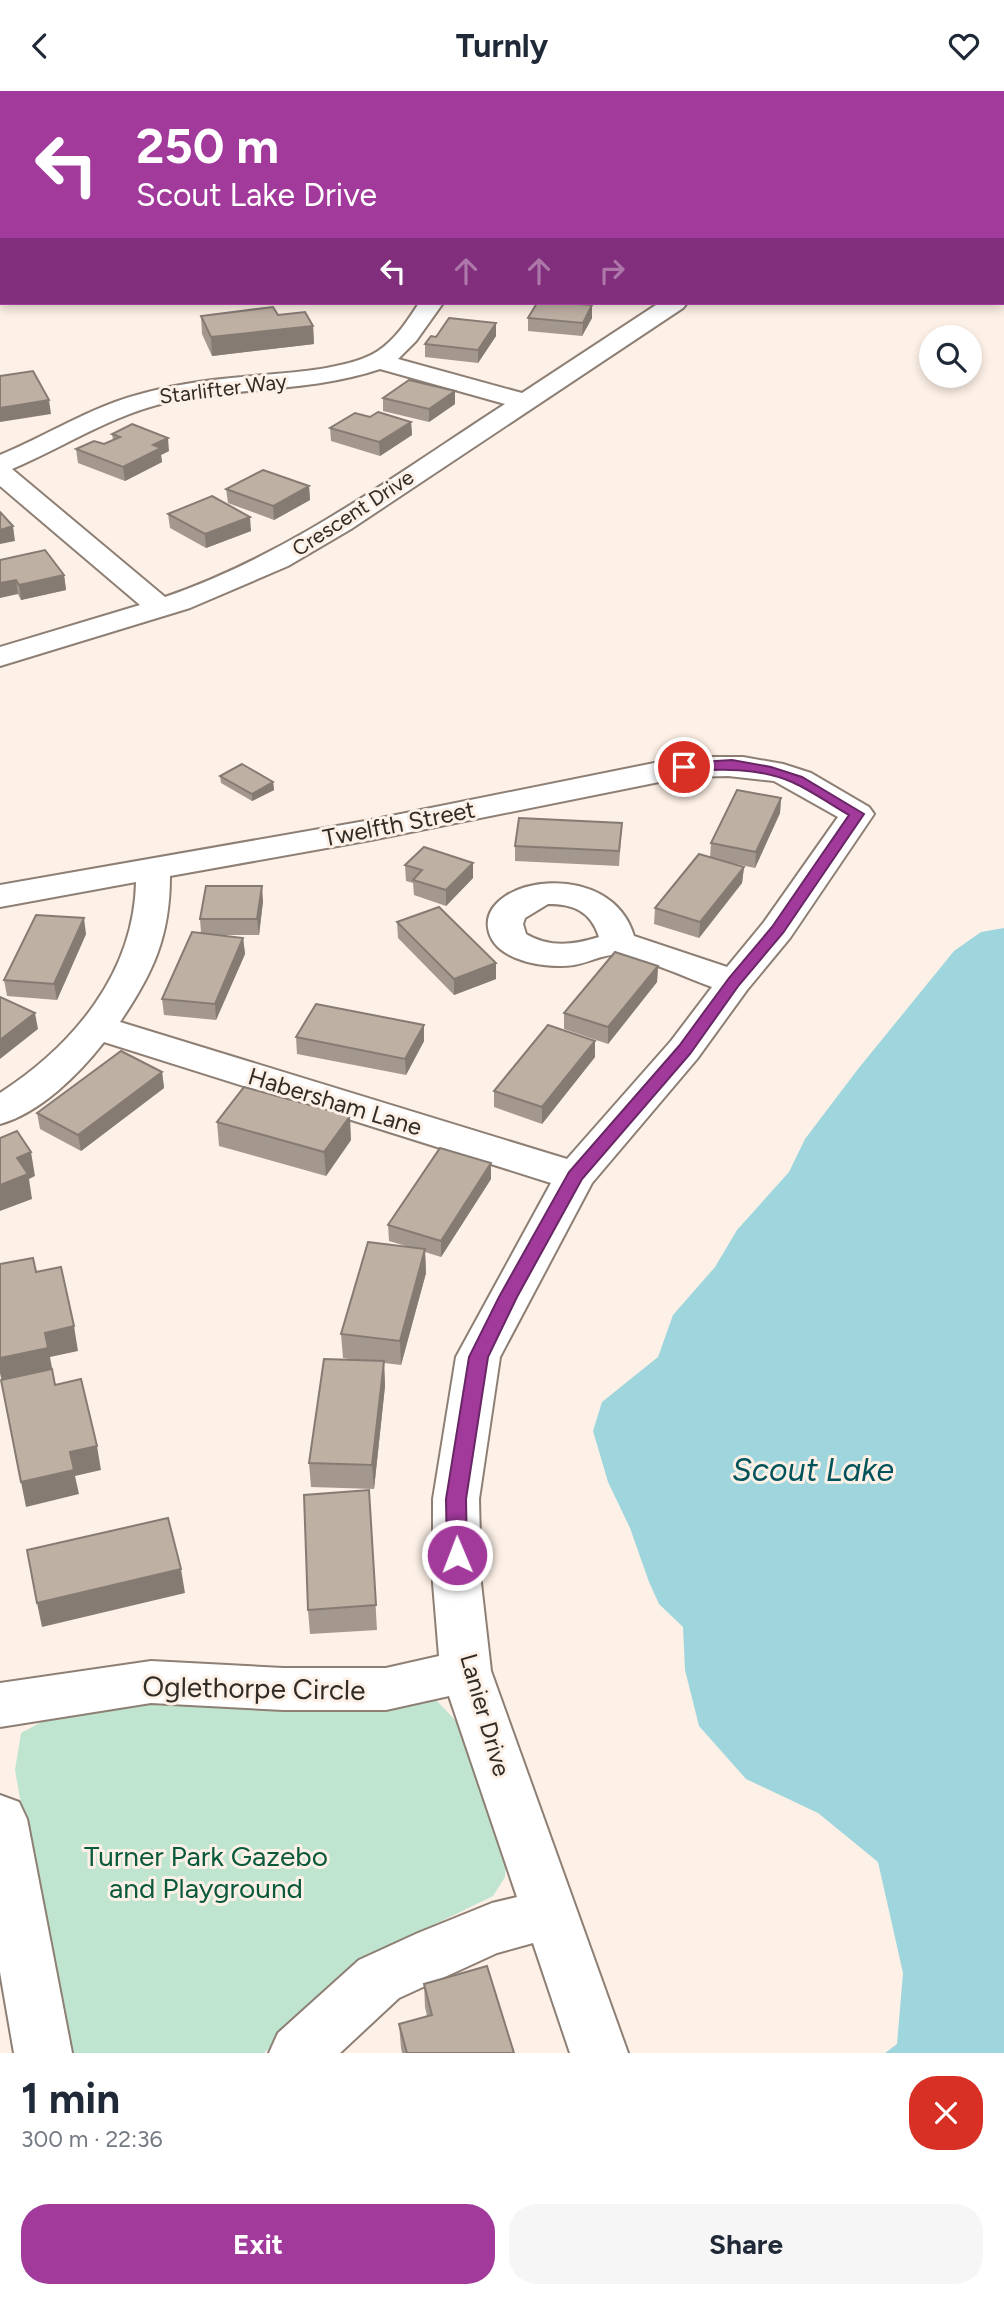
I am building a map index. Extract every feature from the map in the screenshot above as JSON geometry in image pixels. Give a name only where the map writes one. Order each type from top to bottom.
[{"type":"street","name":"Starlifter Way","points":[[0,464],[29,453],[117,408],[150,398],[300,379],[377,361],[393,351],[414,329],[430,305]]},
{"type":"street","name":"Crescent Drive","points":[[0,657],[161,608],[239,579],[288,555],[341,523],[672,305]]},
{"type":"street","points":[[377,361],[523,401]]},
{"type":"street","points":[[0,473],[161,608]]},
{"type":"street","name":"Twelfth Street","points":[[0,896],[384,828],[684,767],[732,764],[771,771],[798,780],[857,814]]},
{"type":"street","name":"Lanier Drive","points":[[599,2053],[466,1671],[457,1583],[456,1499],[478,1357],[575,1176],[684,1050],[734,982],[777,930],[857,814]]},
{"type":"street","points":[[0,1111],[59,1065],[95,1027],[127,982],[146,943],[153,903],[153,869]]},
{"type":"street","points":[[618,942],[734,982]]},
{"type":"street","name":"Habersham Lane","points":[[95,1027],[575,1176]]},
{"type":"street","name":"Oglethorpe Circle","points":[[0,1705],[151,1682],[283,1689],[386,1689],[466,1671]]},
{"type":"street","points":[[0,1819],[43,2053]]},
{"type":"street","points":[[298,2053],[379,1979],[492,1929],[549,1913]]},
{"type":"green space","name":"Turner Park Gazebo and Playground","points":[[420,1697],[437,1701],[458,1723],[506,1860],[505,1877],[493,1896],[417,1933],[356,1969],[264,2053],[72,2053],[40,1912],[15,1770],[21,1733],[64,1710],[119,1701]]},
{"type":"water","name":"Scout Lake","points":[[1004,928],[1004,2053],[885,2053],[897,2044],[903,1973],[878,1862],[818,1813],[746,1779],[699,1726],[685,1670],[683,1627],[659,1604],[630,1528],[608,1482],[593,1431],[602,1402],[658,1357],[673,1315],[715,1267],[737,1230],[789,1172],[805,1139],[954,951],[981,932]]},
{"type":"building","points":[[536,305],[592,305],[583,323],[528,318]]},
{"type":"building","points":[[273,307],[278,315],[305,312],[313,326],[211,337],[201,316]]},
{"type":"building","points":[[449,318],[496,323],[478,350],[425,344],[431,336],[436,337]]},
{"type":"building","points":[[33,371],[49,400],[0,408],[0,376]]},
{"type":"building","points":[[409,380],[455,391],[429,409],[383,398]]},
{"type":"building","points":[[378,412],[411,422],[379,442],[330,428],[355,413],[370,417]]},
{"type":"building","points":[[132,424],[168,438],[153,445],[161,448],[123,467],[76,449],[94,441],[104,444],[120,437],[112,434]]},
{"type":"building","points":[[263,470],[309,486],[273,506],[226,489]]},
{"type":"building","points":[[212,496],[250,517],[205,534],[168,514]]},
{"type":"building","points":[[0,512],[13,526],[0,530]]},
{"type":"building","points":[[45,550],[64,575],[19,585],[16,580],[0,583],[0,560]]},
{"type":"building","points":[[242,764],[273,782],[252,794],[220,776]]},
{"type":"building","points":[[737,790],[781,798],[756,852],[711,843]]},
{"type":"building","points":[[519,818],[622,823],[619,851],[515,846]]},
{"type":"building","points":[[424,847],[473,863],[446,890],[413,880],[422,870],[405,865]]},
{"type":"building","points":[[699,854],[744,867],[700,922],[655,908]]},
{"type":"building","points":[[206,886],[262,886],[257,919],[200,919]]},
{"type":"building","points":[[439,907],[496,963],[454,979],[397,922]]},
{"type":"building","points":[[36,915],[84,918],[54,984],[4,980]]},
{"type":"building","points":[[192,932],[243,938],[215,1004],[162,999]]},
{"type":"building","points":[[615,952],[658,966],[608,1027],[564,1013]]},
{"type":"building","points":[[0,997],[35,1013],[0,1040]]},
{"type":"building","points":[[316,1004],[424,1025],[405,1059],[296,1037]]},
{"type":"building","points":[[548,1025],[595,1041],[542,1107],[494,1091]]},
{"type":"building","points":[[121,1051],[162,1072],[78,1135],[37,1113]]},
{"type":"building","points":[[244,1087],[350,1116],[324,1152],[217,1122]]},
{"type":"building","points":[[17,1131],[31,1152],[17,1158],[28,1174],[0,1185],[0,1138]]},
{"type":"building","points":[[440,1148],[491,1163],[441,1241],[388,1225]]},
{"type":"building","points":[[368,1242],[425,1249],[400,1341],[341,1334]]},
{"type":"building","points":[[33,1258],[36,1272],[61,1267],[74,1326],[45,1333],[48,1348],[0,1358],[0,1264]]},
{"type":"building","points":[[324,1359],[384,1361],[372,1465],[309,1463]]},
{"type":"building","points":[[52,1369],[55,1385],[81,1379],[97,1446],[70,1452],[74,1470],[21,1482],[1,1380]]},
{"type":"building","points":[[369,1490],[376,1605],[308,1610],[304,1495]]},
{"type":"building","points":[[168,1518],[181,1569],[37,1603],[27,1550]]},
{"type":"building","points":[[487,1966],[514,2053],[407,2053],[399,2024],[432,2015],[424,1984]]},
{"type":"route","points":[[457,1555],[456,1499],[478,1357],[508,1297],[575,1176],[684,1050],[734,982],[777,930],[857,814],[798,780],[771,771],[732,764],[684,767]]}]
